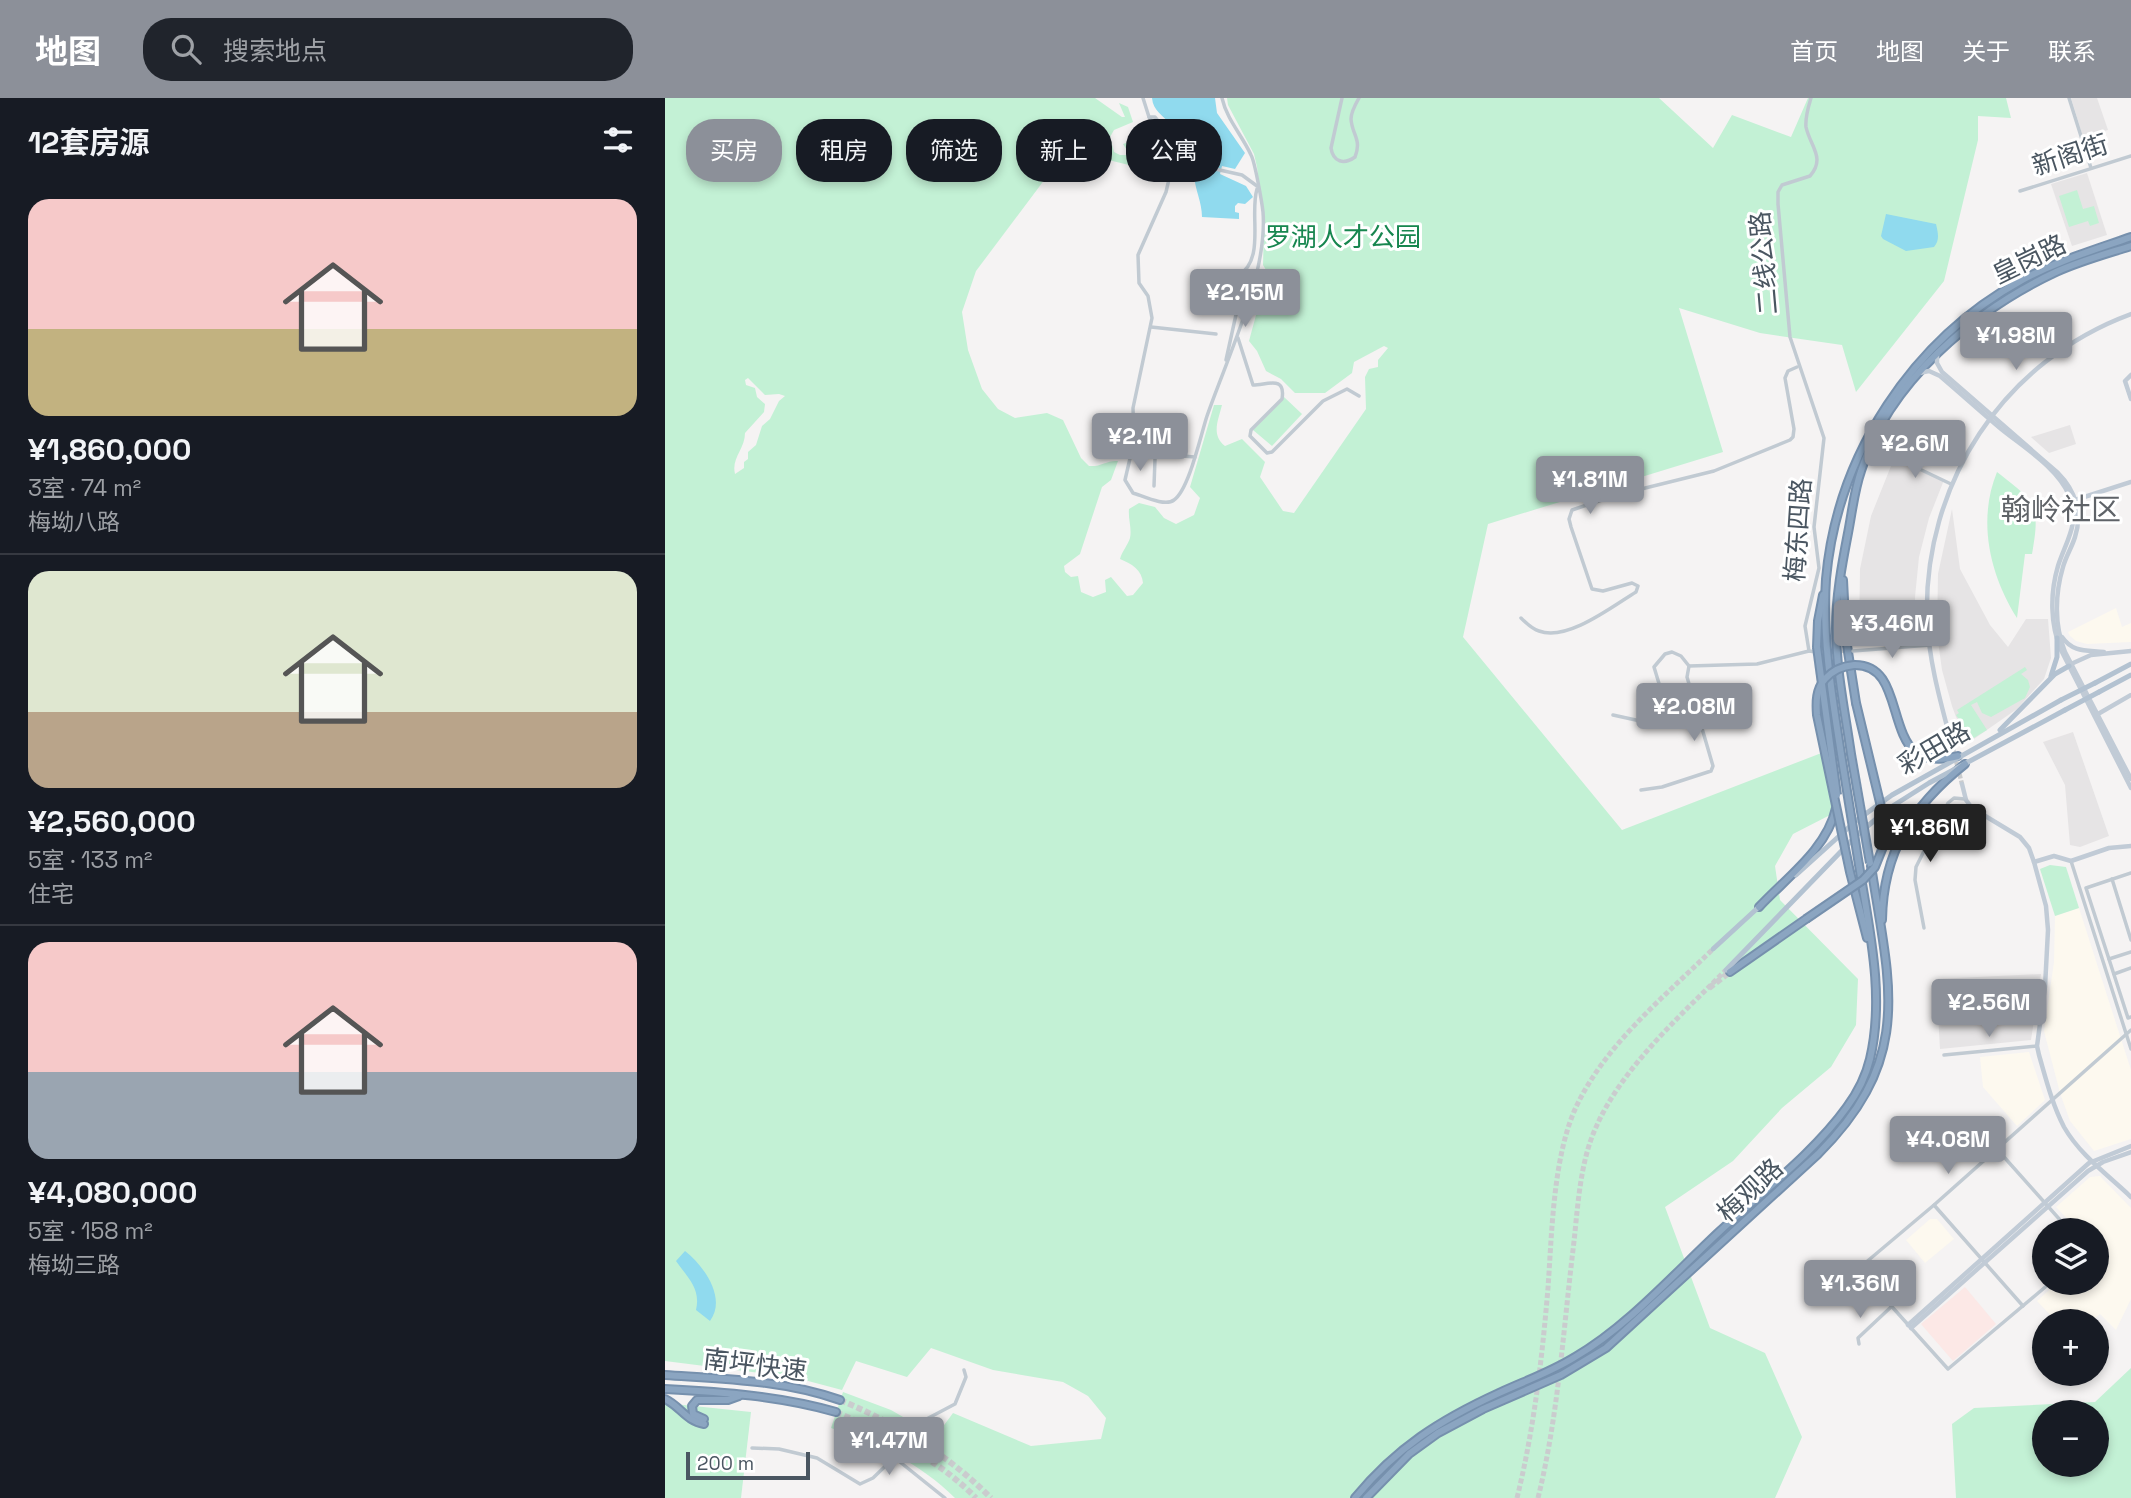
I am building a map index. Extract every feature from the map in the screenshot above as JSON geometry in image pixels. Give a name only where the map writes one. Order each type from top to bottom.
[{"type":"highway","name":"皇岗路","points":[[1841,754],[1828,663],[1826,580],[1845,492],[1860,453],[1884,408],[1933,346],[1978,307],[2024,279],[2063,261],[2131,237]]},
{"type":"highway","name":"皇岗路","points":[[1851,754],[1839,673],[1836,629],[1842,563],[1863,464],[1893,407],[1937,353],[1982,315],[2059,271],[2131,246]]},
{"type":"highway","points":[[1728,971],[1845,894],[1869,874],[1878,861],[1883,846],[1883,815],[1856,704],[1846,639],[1842,563]]},
{"type":"highway","points":[[1759,907],[1802,864],[1823,837],[1834,817],[1837,795],[1817,650],[1818,621],[1826,580]]},
{"type":"highway","points":[[1874,969],[1850,872],[1818,715],[1817,697],[1822,683],[1843,667],[1859,665],[1875,671],[1886,683],[1904,741],[1916,753],[1936,759],[1958,757]]},
{"type":"highway","name":"梅观路","points":[[1355,1498],[1394,1456],[1437,1425],[1557,1367],[1599,1341],[1821,1137],[1847,1107],[1867,1068],[1876,1019],[1877,994],[1841,754]]},
{"type":"highway","name":"梅观路","points":[[1366,1498],[1391,1471],[1430,1438],[1483,1409],[1561,1375],[1612,1343],[1834,1138],[1864,1098],[1885,1045],[1889,1007],[1883,947],[1851,754]]},
{"type":"highway","points":[[1883,947],[1884,895],[1897,845],[1926,799],[1965,764]]},
{"type":"highway","name":"南坪快速","points":[[665,1375],[773,1383],[800,1387],[840,1400]]},
{"type":"highway","name":"南坪快速","points":[[665,1391],[741,1395],[797,1402],[836,1412]]},
{"type":"highway","points":[[665,1399],[688,1418],[704,1422],[693,1414],[694,1402],[728,1400],[741,1395]]},
{"type":"main road","points":[[2048,682],[2056,662],[2057,638]]},
{"type":"main road","points":[[1994,737],[2058,671],[2070,665]]},
{"type":"main road","name":"彩田路","points":[[1713,949],[1857,820],[1892,795],[2061,700],[2130,665]]},
{"type":"main road","name":"彩田路","points":[[1728,971],[1873,822],[1915,791],[2131,676]]},
{"type":"street","points":[[1143,98],[1149,117],[1167,145],[1170,175],[1166,192],[1139,248],[1139,283],[1150,303],[1151,327],[1133,408],[1134,441],[1125,480],[1133,493],[1162,501],[1175,500],[1195,457],[1206,418],[1237,337],[1253,282],[1263,228],[1262,205],[1252,157],[1230,120],[1222,98]]},
{"type":"street","points":[[1342,98],[1331,148],[1332,155],[1337,160],[1347,162],[1355,158],[1359,145],[1351,122],[1352,111],[1359,98]]},
{"type":"street","name":"二线公路","points":[[1798,366],[1790,337],[1778,196],[1782,185],[1810,176],[1817,166],[1819,158],[1806,126],[1811,98]]},
{"type":"street","points":[[2069,98],[2091,168]]},
{"type":"street","points":[[1149,117],[1155,116],[1179,156],[1191,163],[1242,175],[1251,174],[1254,167]]},
{"type":"street","name":"新阁街","points":[[2020,191],[2131,156]]},
{"type":"street","points":[[1242,175],[1257,187]]},
{"type":"street","points":[[1224,369],[1237,310],[1231,306],[1233,279],[1247,268],[1252,253],[1256,225],[1253,205],[1257,187]]},
{"type":"street","points":[[1235,277],[1253,282]]},
{"type":"street","points":[[1232,292],[1249,295]]},
{"type":"street","points":[[1953,750],[1930,645],[1927,600],[1931,556],[1951,484],[1970,446],[1991,417],[2022,383],[2065,347],[2131,314]]},
{"type":"street","points":[[1151,327],[1216,334]]},
{"type":"street","points":[[1237,337],[1251,383],[1255,386],[1276,383],[1283,391],[1282,399],[1251,430],[1250,436],[1267,453],[1272,452],[1323,401],[1347,389],[1359,396]]},
{"type":"street","points":[[1937,353],[1937,363],[1942,372],[1991,417]]},
{"type":"street","points":[[1521,618],[1541,632],[1554,633],[1594,620],[1636,592],[1638,586],[1632,583],[1599,592],[1592,589],[1571,527],[1569,519],[1572,510],[1617,495],[1714,471],[1790,440],[1794,429],[1785,378],[1788,371],[1798,366]]},
{"type":"street","name":"梅东四路","points":[[1798,366],[1824,432],[1825,447],[1814,527],[1819,568],[1805,620],[1808,651]]},
{"type":"street","points":[[1918,374],[1929,371],[1936,373],[2068,484],[2078,526],[2060,579],[2057,611],[2059,629],[2070,665]]},
{"type":"street","points":[[2131,375],[2125,382],[2131,398]]},
{"type":"street","points":[[1154,486],[1157,454],[1195,457]]},
{"type":"street","points":[[1890,455],[1951,484]]},
{"type":"street","points":[[2073,500],[2131,482]]},
{"type":"street","points":[[2073,500],[2073,531],[2059,565],[2053,589],[2057,638],[2131,779]]},
{"type":"street","points":[[1819,568],[1828,564]]},
{"type":"street","points":[[2059,629],[2072,648],[2108,653]]},
{"type":"street","points":[[1853,651],[1930,645]]},
{"type":"street","points":[[1689,666],[1757,664],[1817,650]]},
{"type":"street","points":[[2070,665],[2091,656],[2131,651]]},
{"type":"street","points":[[1613,715],[1654,724],[1660,722],[1667,709],[1654,667],[1665,654],[1672,652],[1681,656],[1689,666],[1687,677],[1713,766],[1711,771],[1663,787],[1641,790]]},
{"type":"street","points":[[2096,715],[2131,695]]},
{"type":"street","points":[[2096,715],[2131,788]]},
{"type":"street","points":[[1962,784],[1966,800],[1976,811],[2021,837],[2029,848],[2046,906],[2048,930],[2045,987],[2037,1046],[2053,1099],[2068,1133],[2131,1197]]},
{"type":"street","points":[[1924,928],[1915,877],[1917,864],[1948,803],[1957,797],[1966,800]]},
{"type":"street","points":[[2034,862],[2054,856],[2071,861],[2109,848],[2131,846]]},
{"type":"street","points":[[2071,861],[2128,1031],[2131,1049]]},
{"type":"street","points":[[2131,873],[2086,888],[2128,1018],[2131,1017]]},
{"type":"street","points":[[2112,879],[2131,940]]},
{"type":"street","points":[[2109,959],[2131,952]]},
{"type":"street","points":[[2114,974],[2131,968]]},
{"type":"street","points":[[2036,1295],[1948,1370],[1857,1269],[1934,1205],[2128,1031]]},
{"type":"street","points":[[1944,1055],[2037,1046]]},
{"type":"street","points":[[1909,1326],[2095,1163],[2131,1146]]},
{"type":"street","points":[[1996,1149],[2058,1218]]},
{"type":"street","points":[[2095,1163],[2131,1152]]},
{"type":"street","points":[[1934,1205],[2023,1306]]},
{"type":"street","points":[[1859,1344],[1858,1338],[1892,1307]]},
{"type":"street","points":[[752,1448],[779,1449],[817,1458],[860,1483],[873,1478],[901,1452],[919,1423],[955,1404],[966,1377],[964,1370]]},
{"type":"street","points":[[894,1457],[945,1498]]},
{"type":"shaded area","points":[[2071,98],[2097,98],[2108,130],[2083,137]]},
{"type":"shaded area","points":[[2087,173],[2107,235],[2072,246],[2051,184]]},
{"type":"shaded area","points":[[2070,425],[2076,444],[2049,453],[2031,437]]},
{"type":"shaded area","points":[[1895,456],[1944,480],[1929,518],[1919,557],[1915,597],[1916,633],[1909,641],[1866,644],[1859,638],[1860,569],[1871,516]]},
{"type":"shaded area","points":[[1952,509],[1960,569],[1990,625],[2008,647],[2026,619],[2048,619],[2051,658],[2044,679],[2017,709],[1971,741],[1952,706],[1942,670],[1937,634],[1938,574]]},
{"type":"shaded area","points":[[2116,608],[2122,627],[2131,623],[2131,642],[2087,644],[2070,636],[2068,632]]},
{"type":"shaded area","points":[[2073,732],[2109,836],[2080,847],[2070,845],[2065,785],[2043,742]]},
{"type":"shaded area","points":[[2079,908],[2131,1070],[2131,1139],[2094,1151],[2070,1121],[2044,1031],[2054,962],[2055,916]]},
{"type":"shaded area","points":[[2041,974],[2031,1040],[1940,1049],[1936,979]]},
{"type":"shaded area","points":[[2029,1052],[2045,1100],[2017,1126],[1983,1087],[1980,1057]]},
{"type":"shaded area","points":[[2100,1176],[2131,1208],[2131,1299],[2116,1330],[2109,1323],[2109,1309],[2045,1309],[2037,1301],[2044,1295],[2109,1295],[2109,1218],[2067,1218],[2056,1207],[2090,1177]]},
{"type":"shaded area","points":[[1930,1219],[1937,1219],[1954,1239],[1925,1263],[1906,1240]]},
{"type":"shaded area","points":[[1965,1287],[1996,1324],[1953,1361],[1921,1324]]},
{"type":"green space","name":"罗湖人才公园","points":[[665,98],[1095,98],[1122,117],[1125,117],[1119,103],[1128,107],[1132,119],[1126,119],[1126,125],[1112,134],[1112,119],[1016,119],[1016,182],[1043,182],[976,271],[962,312],[968,350],[982,389],[998,409],[1015,418],[1047,413],[1063,420],[1081,458],[1089,466],[1118,461],[1111,480],[1102,487],[1080,554],[1064,566],[1065,572],[1071,577],[1078,576],[1081,592],[1093,597],[1106,592],[1105,580],[1111,577],[1127,596],[1133,595],[1143,583],[1136,568],[1120,559],[1130,538],[1129,509],[1139,503],[1155,507],[1164,518],[1176,524],[1194,515],[1200,498],[1190,487],[1214,405],[1222,405],[1217,427],[1221,442],[1225,446],[1242,439],[1265,462],[1260,477],[1283,511],[1294,513],[1366,409],[1365,377],[1369,369],[1378,367],[1378,360],[1388,348],[1384,346],[1354,362],[1352,373],[1325,393],[1295,393],[1281,379],[1266,371],[1249,341],[1259,304],[1272,303],[1276,295],[1274,283],[1263,265],[1264,228],[1254,154],[1228,105],[1227,98],[1659,98],[1713,148],[1732,115],[1791,137],[1808,98],[2006,98],[2011,118],[1978,116],[1978,140],[1944,281],[1856,392],[1842,345],[1760,333],[1679,308],[1723,452],[1488,524],[1463,637],[1622,830],[1824,752],[1834,813],[1793,834],[1775,866],[1780,900],[1858,979],[1856,1025],[1831,1067],[1782,1108],[1733,1161],[1665,1207],[1710,1328],[1765,1353],[1802,1437],[1775,1498],[955,1498],[913,1465],[865,1440],[831,1428],[843,1392],[891,1410],[936,1436],[953,1413],[1031,1446],[1101,1439],[1106,1418],[1088,1396],[1063,1382],[993,1370],[931,1348],[907,1377],[856,1361],[842,1390],[793,1377],[665,1361]],"holes":[[[748,378],[765,395],[785,396],[762,426],[756,445],[748,452],[744,468],[735,474],[735,463],[745,433],[764,412],[765,404],[757,397],[755,388],[746,385],[745,380]]]},
{"type":"green space","points":[[1112,144],[1114,152],[1126,155],[1126,164],[1112,161]]},
{"type":"green space","points":[[2077,190],[2083,209],[2094,206],[2099,223],[2090,226],[2088,221],[2069,227],[2059,196]]},
{"type":"green space","points":[[1284,397],[1302,414],[1272,446],[1253,430]]},
{"type":"green space","points":[[1997,472],[2020,490],[2032,505],[2035,514],[2035,537],[2032,554],[2025,554],[2017,618],[2000,584],[1989,547],[1988,509]]},
{"type":"green space","points":[[2025,667],[2027,670],[2021,674],[2028,680],[2030,687],[2025,698],[1991,717],[1982,713],[1977,702],[1971,705],[1987,730],[1972,739],[1956,715],[1959,713],[1957,710]]},
{"type":"green space","points":[[2050,865],[2066,867],[2079,908],[2055,916],[2040,869]]},
{"type":"green space","points":[[2131,1368],[2131,1498],[1956,1498],[1952,1424],[1974,1408],[2032,1405],[2032,1477],[2109,1477],[2109,1400],[2097,1400]]},
{"type":"green space","points":[[665,1403],[751,1412],[741,1498],[665,1498]]},
{"type":"water","points":[[1152,98],[1215,98],[1217,113],[1221,119],[1165,119],[1154,106]]},
{"type":"water","points":[[1222,120],[1245,153],[1235,169],[1222,166]]},
{"type":"water","points":[[1222,175],[1246,186],[1253,197],[1245,204],[1238,203],[1235,206],[1239,219],[1202,217],[1195,182],[1222,182]]},
{"type":"water","points":[[1886,214],[1936,224],[1936,244],[1934,247],[1906,251],[1883,239],[1881,236]]},
{"type":"water","points":[[685,1251],[706,1274],[715,1293],[715,1312],[710,1321],[696,1310],[695,1290],[676,1261]]},
{"type":"tunnel","points":[[1818,652],[1849,651]]},
{"type":"tunnel","points":[[1953,749],[1962,784]]},
{"type":"tunnel","points":[[1517,1498],[1537,1394],[1555,1194],[1569,1125],[1589,1082],[1620,1041],[1713,949]]},
{"type":"tunnel","points":[[1538,1498],[1555,1406],[1580,1186],[1591,1140],[1608,1104],[1637,1062],[1726,970]]},
{"type":"tunnel","points":[[1709,988],[1730,972]]},
{"type":"tunnel","points":[[840,1400],[881,1419],[939,1454],[991,1498]]},
{"type":"tunnel","points":[[836,1412],[892,1438],[928,1459],[976,1498]]},
{"type":"district","name":"翰岭社区","points":[[2061,509]]}]
